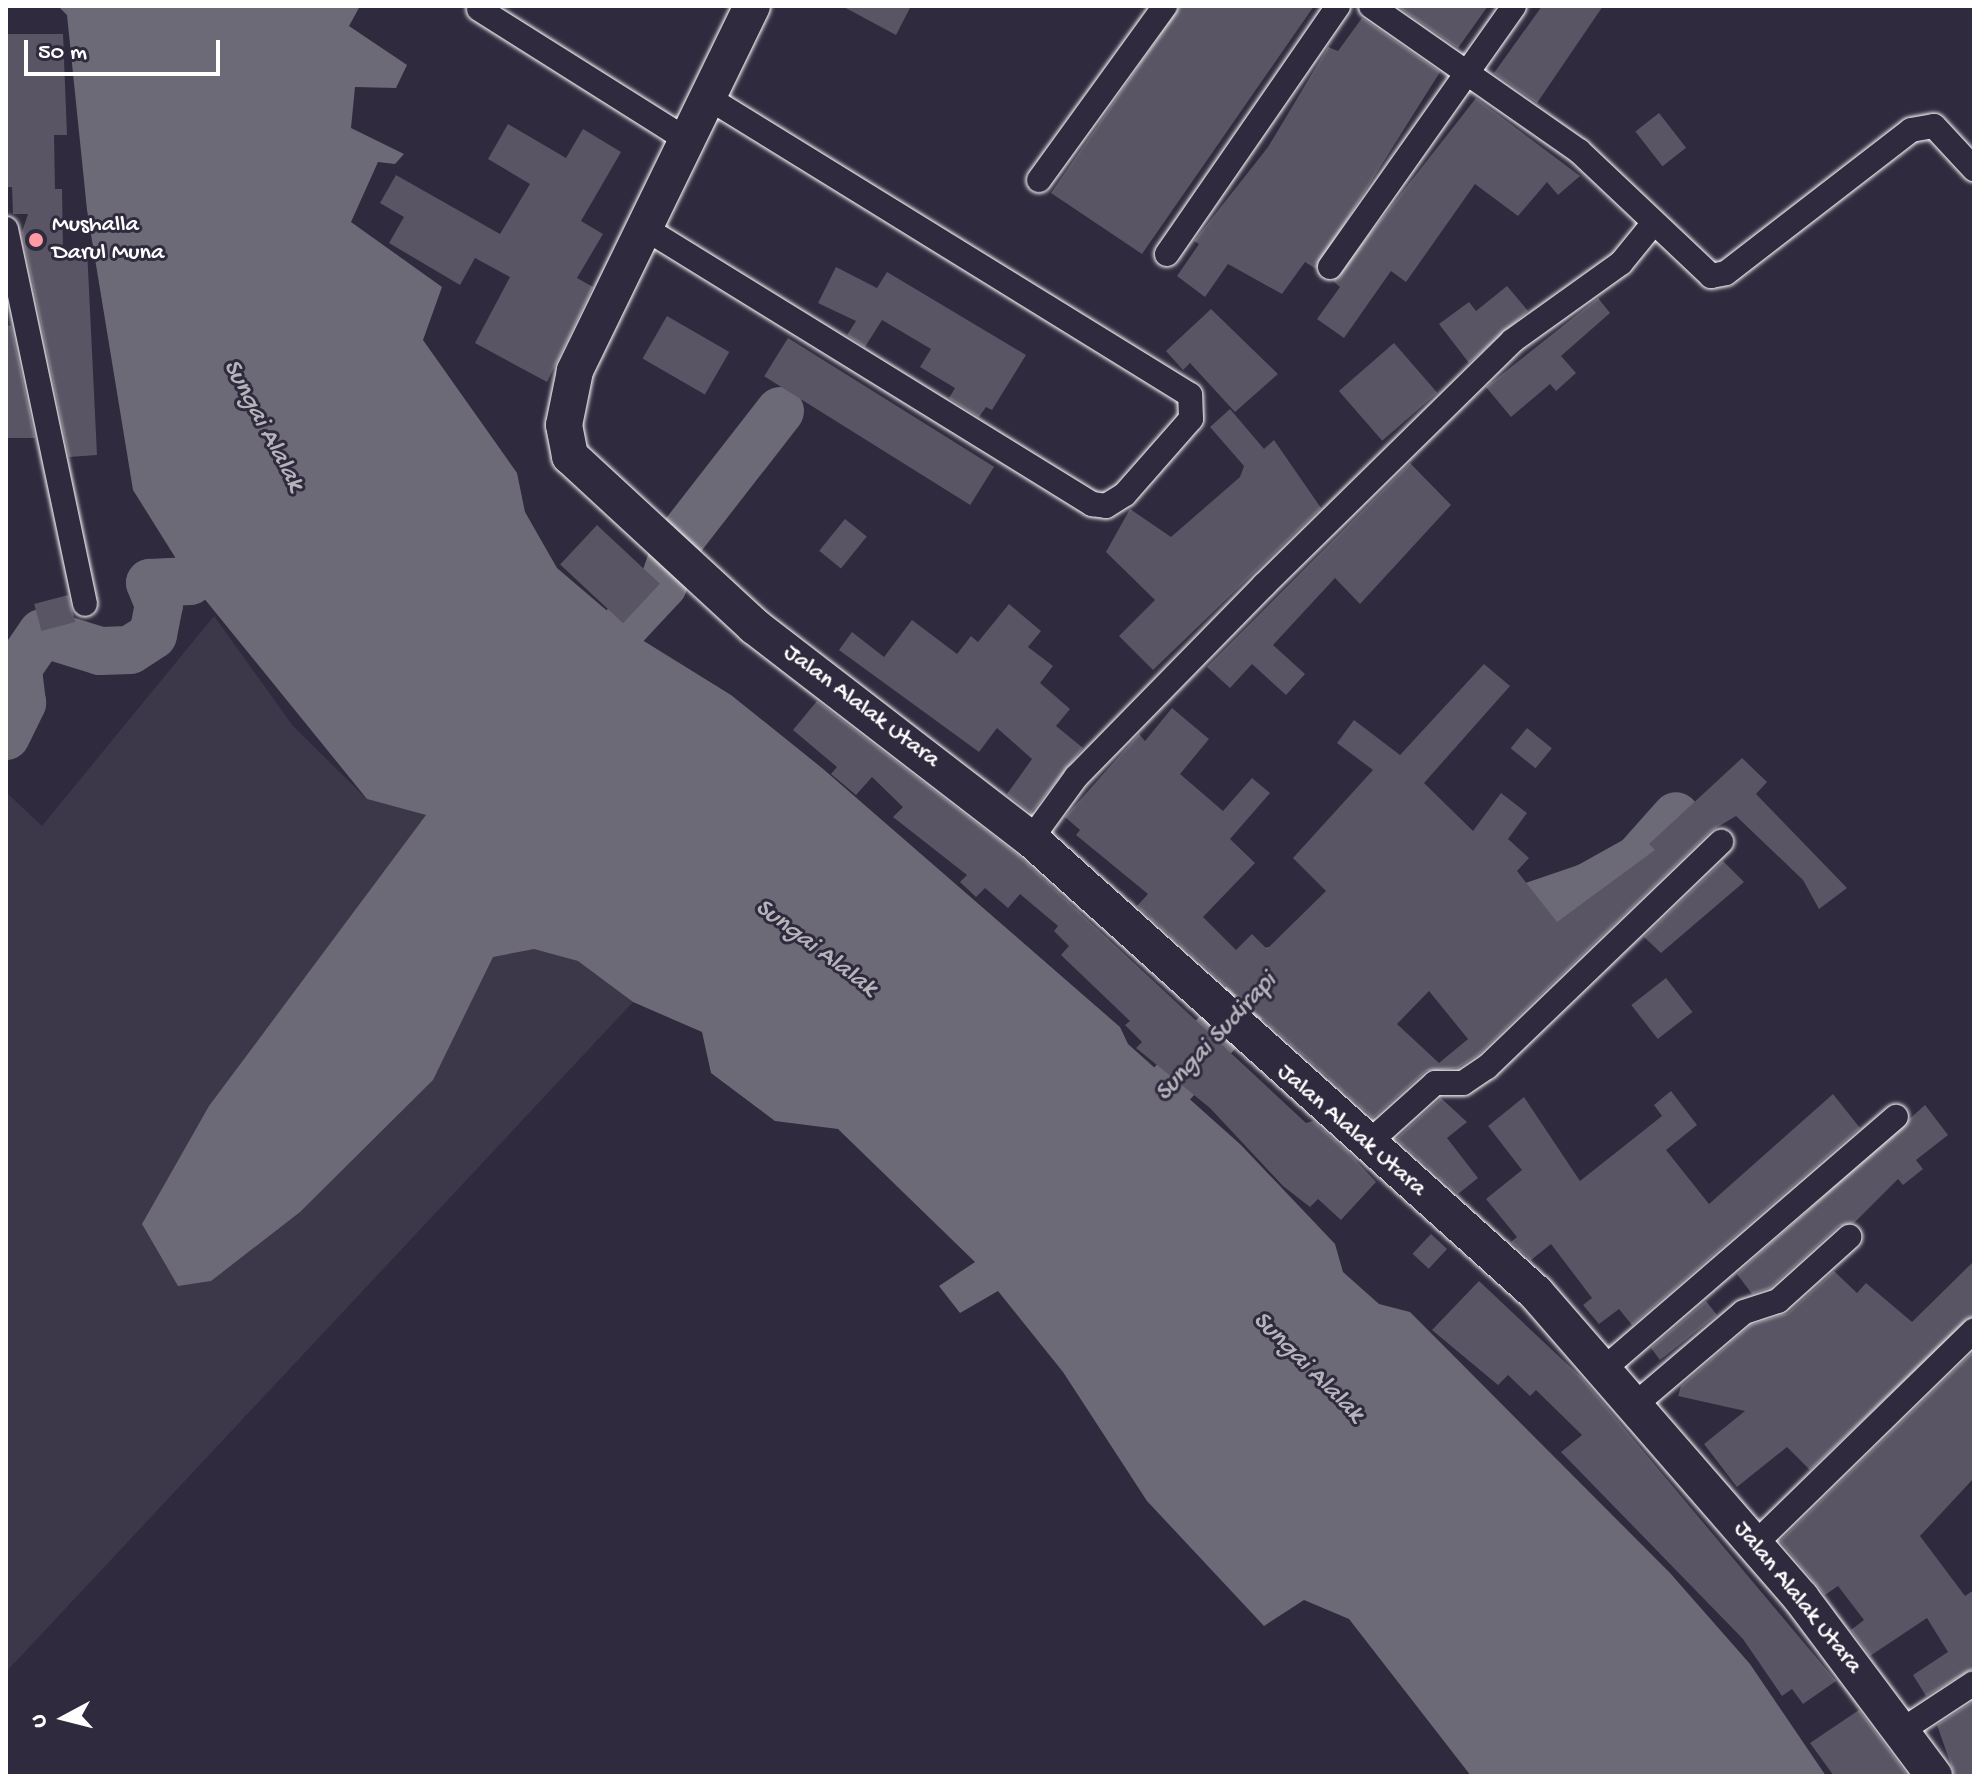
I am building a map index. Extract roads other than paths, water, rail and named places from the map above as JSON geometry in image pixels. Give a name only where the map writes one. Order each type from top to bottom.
[{"type":"main road","name":"Jalan Alalak Utara","points":[[752,6],[575,371],[565,443],[585,477],[674,558],[1031,839],[1365,1146],[1489,1249],[1606,1367],[1637,1403],[1755,1544],[1934,1776]]},
{"type":"street","points":[[1039,180],[1165,6]]},
{"type":"street","points":[[1167,254],[1338,6]]},
{"type":"street","points":[[1371,6],[1474,72],[1579,151],[1652,225],[1711,276],[1726,273],[1911,130],[1934,126],[1974,169]]},
{"type":"street","points":[[1330,267],[1474,72],[1514,6]]},
{"type":"street","points":[[479,9],[687,140]]},
{"type":"street","points":[[643,227],[1092,504],[1106,506],[1125,494],[1191,419],[1190,395],[707,97]]},
{"type":"street","points":[[1031,839],[1076,777],[1264,585],[1512,341],[1621,263],[1652,225]]},
{"type":"street","points":[[6,229],[85,604]]},
{"type":"street","points":[[1365,1146],[1435,1083],[1463,1083],[1487,1067],[1721,842]]},
{"type":"street","points":[[1606,1367],[1896,1117]]},
{"type":"street","points":[[1637,1403],[1744,1312],[1778,1301],[1849,1237]]},
{"type":"street","points":[[1755,1544],[1974,1330]]},
{"type":"street","points":[[1901,1731],[1974,1683]]},
{"type":"water","name":"Sungai Alalak","points":[[58,6],[360,6],[349,26],[407,65],[396,88],[355,87],[351,128],[404,154],[395,164],[378,162],[351,222],[442,287],[423,340],[517,473],[525,512],[557,568],[639,638],[731,695],[822,768],[1120,1027],[1128,1044],[1241,1145],[1335,1244],[1343,1272],[1379,1304],[1410,1312],[1670,1573],[1750,1664],[1826,1776],[1471,1776],[1349,1619],[1304,1600],[1264,1626],[1147,1501],[1063,1372],[998,1291],[960,1313],[939,1286],[975,1262],[838,1129],[775,1121],[711,1073],[702,1032],[633,1002],[578,961],[534,949],[493,957],[433,1080],[300,1212],[211,1281],[178,1286],[142,1224],[209,1106],[426,815],[367,799],[190,581],[133,490],[87,210],[67,15]]},
{"type":"waterway","points":[[581,673],[663,585],[678,542],[780,411]]},
{"type":"waterway","points":[[6,736],[22,703],[18,668],[42,633],[100,651],[130,650],[153,635],[159,605],[150,583],[190,581],[242,540]]},
{"type":"waterway","name":"Sungai Sudirapi","points":[[1492,933],[1502,935],[1524,909],[1588,887],[1638,859],[1676,816]]},
{"type":"waterway","name":"Sungai Sudirapi","points":[[1130,1131],[1272,971],[1296,968]]},
{"type":"place","name":"Mushalla Darul Muna","points":[[36,240]]}]
